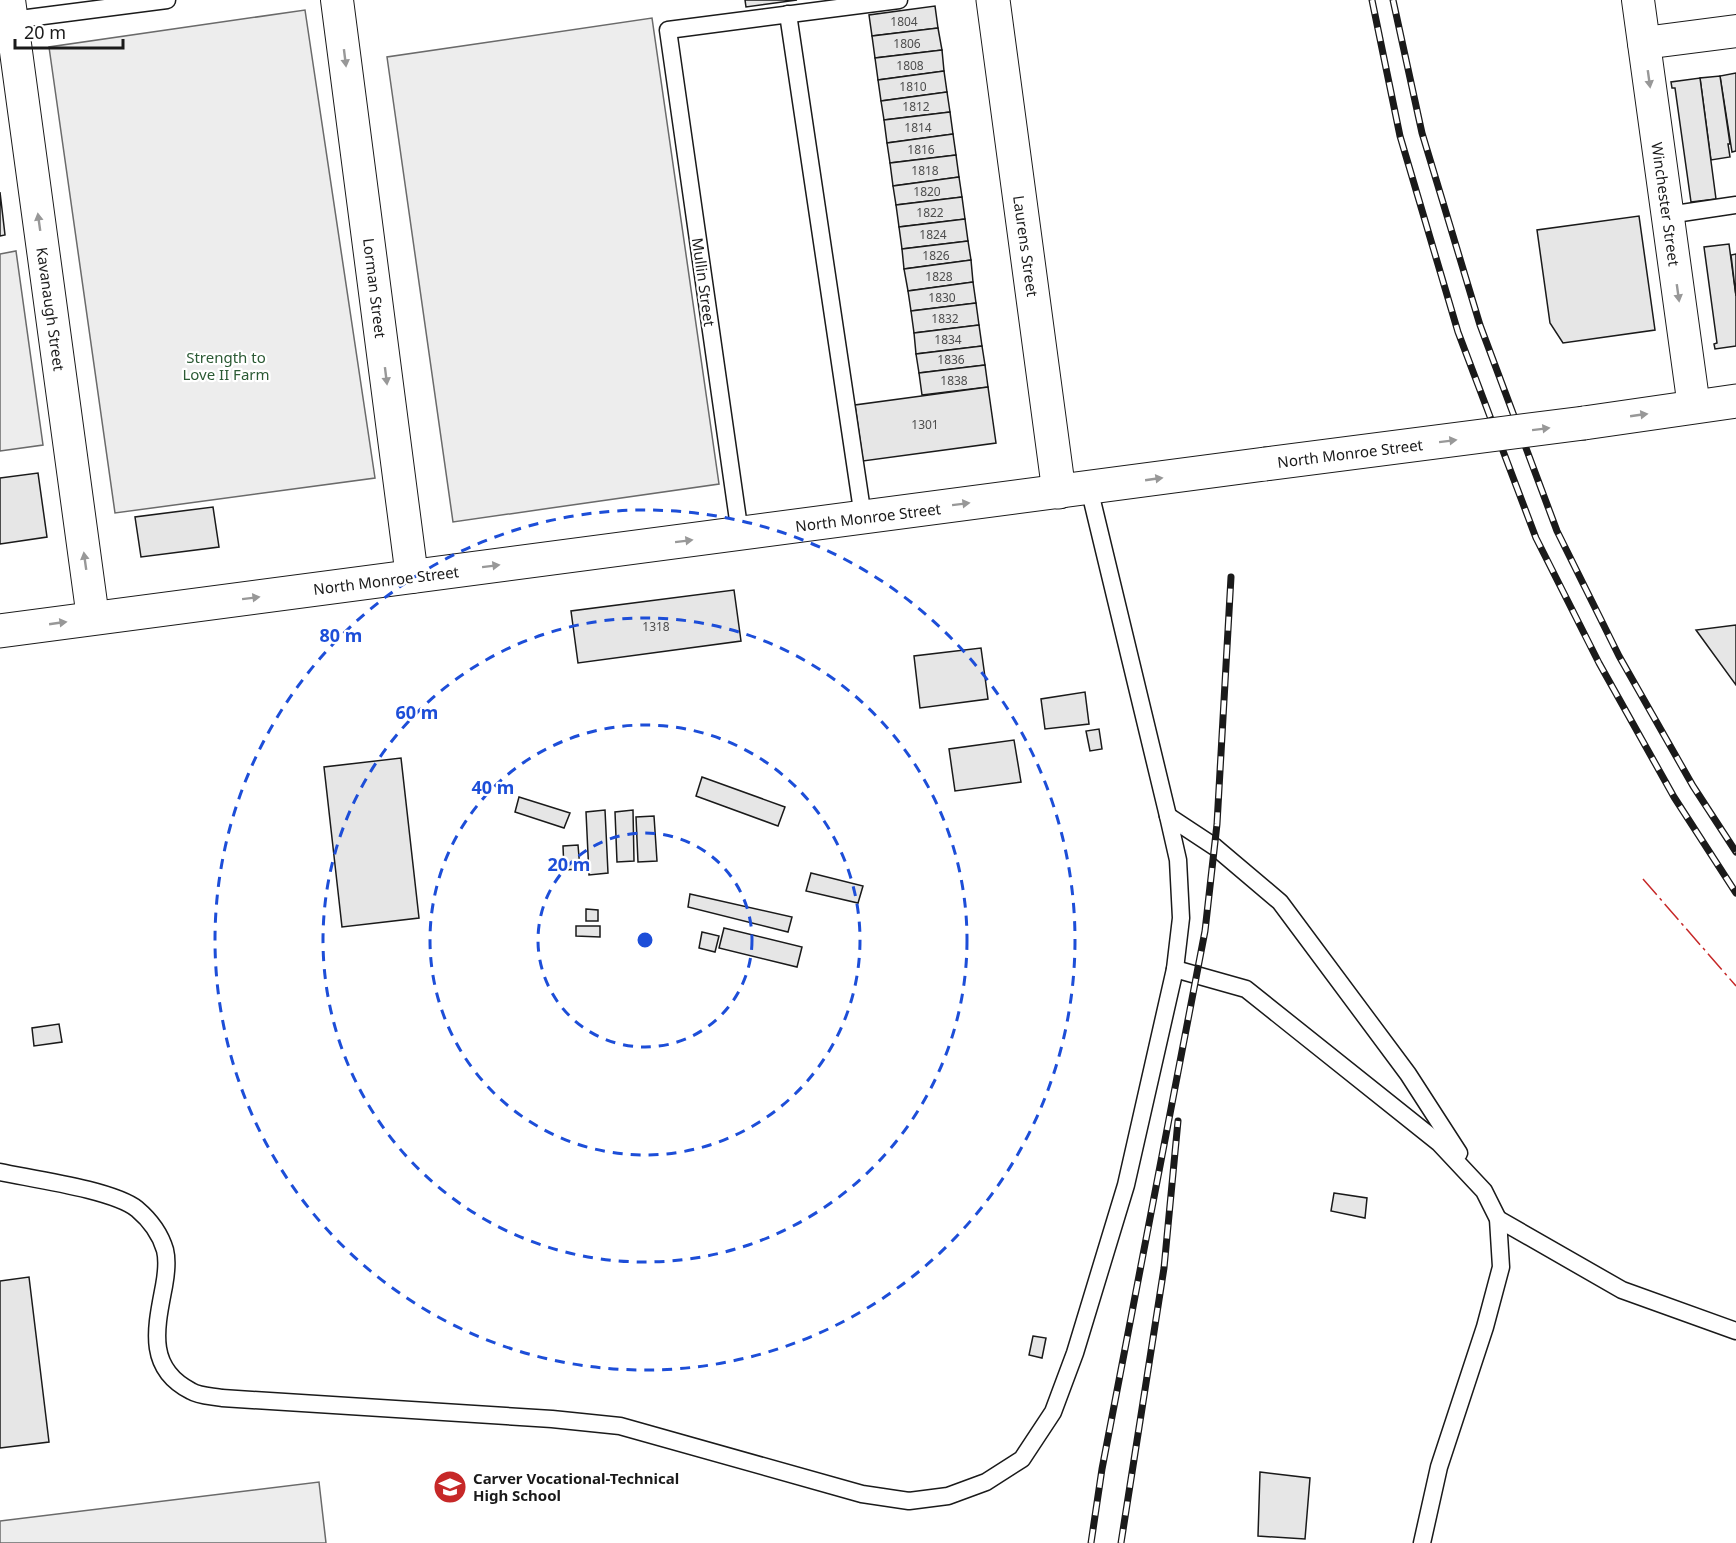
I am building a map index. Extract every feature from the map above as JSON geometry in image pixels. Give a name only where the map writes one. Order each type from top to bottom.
[{"type":"main road","name":"Laurens Street","points":[[993,0],[1074,490]]},
{"type":"main road","name":"North Monroe Street","points":[[0,631],[1584,423],[1736,401]]},
{"type":"street","name":"Lorman Street","points":[[337,0],[412,577]]},
{"type":"street","name":"Winchester Street","points":[[1638,0],[1694,407]]},
{"type":"street","name":"Kavanaugh Street","points":[[9,25],[93,618]]},
{"type":"street","points":[[1644,43],[1736,31]]},
{"type":"lane","points":[[9,25],[167,0]]},
{"type":"lane","points":[[863,517],[788,14],[899,0]]},
{"type":"lane","name":"Mullin Street","points":[[740,534],[668,30],[788,14]]},
{"type":"lane","points":[[1668,215],[1736,205]]},
{"type":"lane","points":[[0,1172],[110,1195],[135,1207],[156,1227],[165,1251],[166,1270],[156,1327],[158,1355],[166,1373],[192,1392],[222,1398],[552,1419],[620,1426],[862,1494],[909,1501],[948,1496],[986,1482],[1022,1459],[1053,1412],[1075,1353],[1126,1185],[1174,969],[1181,918],[1178,860],[1168,816],[1074,490]]},
{"type":"lane","points":[[1168,816],[1215,847],[1280,902],[1408,1074],[1484,1191],[1498,1219],[1501,1267],[1485,1327],[1439,1467],[1422,1543]]},
{"type":"lane","points":[[1174,969],[1246,989],[1439,1143],[1484,1191]]},
{"type":"lane","points":[[1498,1219],[1622,1290],[1736,1331]]},
{"type":"shaded area","name":"Strength to Love II Farm","points":[[305,10],[375,478],[115,513],[49,47]]},
{"type":"shaded area","points":[[652,18],[719,484],[453,522],[387,57]]},
{"type":"shaded area","points":[[16,251],[43,445],[0,451],[0,254]]},
{"type":"shaded area","points":[[319,1482],[326,1543],[0,1543],[0,1521]]},
{"type":"building","points":[[745,0],[797,0],[746,7]]},
{"type":"building","points":[[935,6],[938,28],[872,36],[869,15]]},
{"type":"building","points":[[938,28],[942,50],[875,58],[872,36]]},
{"type":"building","points":[[942,50],[944,71],[878,80],[875,58]]},
{"type":"building","points":[[944,71],[947,92],[881,101],[878,80]]},
{"type":"building","points":[[1736,73],[1736,151],[1732,152],[1720,76]]},
{"type":"building","points":[[1720,76],[1730,157],[1711,160],[1700,78]]},
{"type":"building","points":[[1700,78],[1716,199],[1691,202],[1675,88],[1672,88],[1671,82]]},
{"type":"building","points":[[947,92],[950,112],[884,120],[881,101]]},
{"type":"building","points":[[950,112],[953,134],[887,143],[884,120]]},
{"type":"building","points":[[953,134],[956,155],[890,163],[887,143]]},
{"type":"building","points":[[956,155],[959,177],[893,186],[890,163]]},
{"type":"building","points":[[959,177],[962,197],[896,205],[893,186]]},
{"type":"building","points":[[0,192],[5,235],[0,236]]},
{"type":"building","points":[[962,197],[965,219],[899,227],[896,205]]},
{"type":"building","points":[[1639,216],[1655,330],[1563,343],[1550,323],[1537,230]]},
{"type":"building","points":[[965,219],[968,241],[902,249],[899,227]]},
{"type":"building","points":[[968,241],[971,260],[904,269],[902,249]]},
{"type":"building","points":[[1729,244],[1736,296],[1736,346],[1715,349],[1714,344],[1717,343],[1704,247]]},
{"type":"building","points":[[1736,254],[1736,296],[1731,255]]},
{"type":"building","points":[[971,260],[973,282],[908,291],[904,269]]},
{"type":"building","points":[[973,282],[976,303],[911,311],[908,291]]},
{"type":"building","points":[[976,303],[979,325],[914,333],[911,311]]},
{"type":"building","points":[[979,325],[982,346],[916,354],[914,333]]},
{"type":"building","points":[[982,346],[985,365],[919,373],[916,354]]},
{"type":"building","points":[[985,365],[988,387],[922,395],[919,373]]},
{"type":"building","points":[[988,387],[996,443],[863,461],[855,405]]},
{"type":"building","points":[[38,473],[47,537],[0,544],[0,478]]},
{"type":"building","points":[[213,507],[219,547],[141,557],[135,517]]},
{"type":"building","points":[[734,590],[741,641],[578,663],[571,611]]},
{"type":"building","points":[[1736,625],[1736,685],[1696,630]]},
{"type":"building","points":[[981,648],[988,699],[920,708],[914,656]]},
{"type":"building","points":[[1085,692],[1089,724],[1045,729],[1041,699]]},
{"type":"building","points":[[1099,729],[1102,749],[1090,751],[1086,731]]},
{"type":"building","points":[[1014,740],[1021,782],[955,791],[949,749]]},
{"type":"building","points":[[401,758],[419,918],[342,927],[324,767]]},
{"type":"building","points":[[702,777],[785,807],[778,826],[696,796]]},
{"type":"building","points":[[519,797],[570,813],[564,828],[515,812]]},
{"type":"building","points":[[605,810],[608,873],[589,875],[586,812]]},
{"type":"building","points":[[633,810],[634,861],[617,862],[615,812]]},
{"type":"building","points":[[654,816],[657,861],[638,862],[636,817]]},
{"type":"building","points":[[578,845],[580,869],[564,870],[563,846]]},
{"type":"building","points":[[811,873],[863,886],[858,903],[806,891]]},
{"type":"building","points":[[690,894],[792,917],[788,932],[688,907]]},
{"type":"building","points":[[586,909],[598,910],[598,921],[586,921]]},
{"type":"building","points":[[576,926],[600,926],[600,937],[576,936]]},
{"type":"building","points":[[724,928],[802,947],[797,967],[719,948]]},
{"type":"building","points":[[702,932],[719,936],[715,952],[699,948]]},
{"type":"building","points":[[59,1024],[62,1042],[34,1046],[32,1028]]},
{"type":"building","points":[[1334,1193],[1367,1198],[1365,1218],[1331,1211]]},
{"type":"building","points":[[29,1277],[49,1442],[0,1448],[0,1281]]},
{"type":"building","points":[[1033,1336],[1046,1338],[1042,1358],[1029,1355]]},
{"type":"building","points":[[1260,1472],[1310,1478],[1305,1539],[1258,1536]]},
{"type":"railway","points":[[1372,0],[1400,136],[1458,332],[1536,538],[1599,663],[1674,797],[1736,893]]},
{"type":"railway","points":[[1393,0],[1422,133],[1480,325],[1557,531],[1619,656],[1693,786],[1736,852]]},
{"type":"railway","points":[[1091,1543],[1102,1469],[1205,931],[1217,824],[1231,577]]},
{"type":"railway","points":[[1121,1543],[1164,1268],[1178,1121]]},
{"type":"power","points":[[1643,879],[1736,986]]},
{"type":"place","name":"Carver Vocational-Technical High School","points":[[450,1487]]}]
